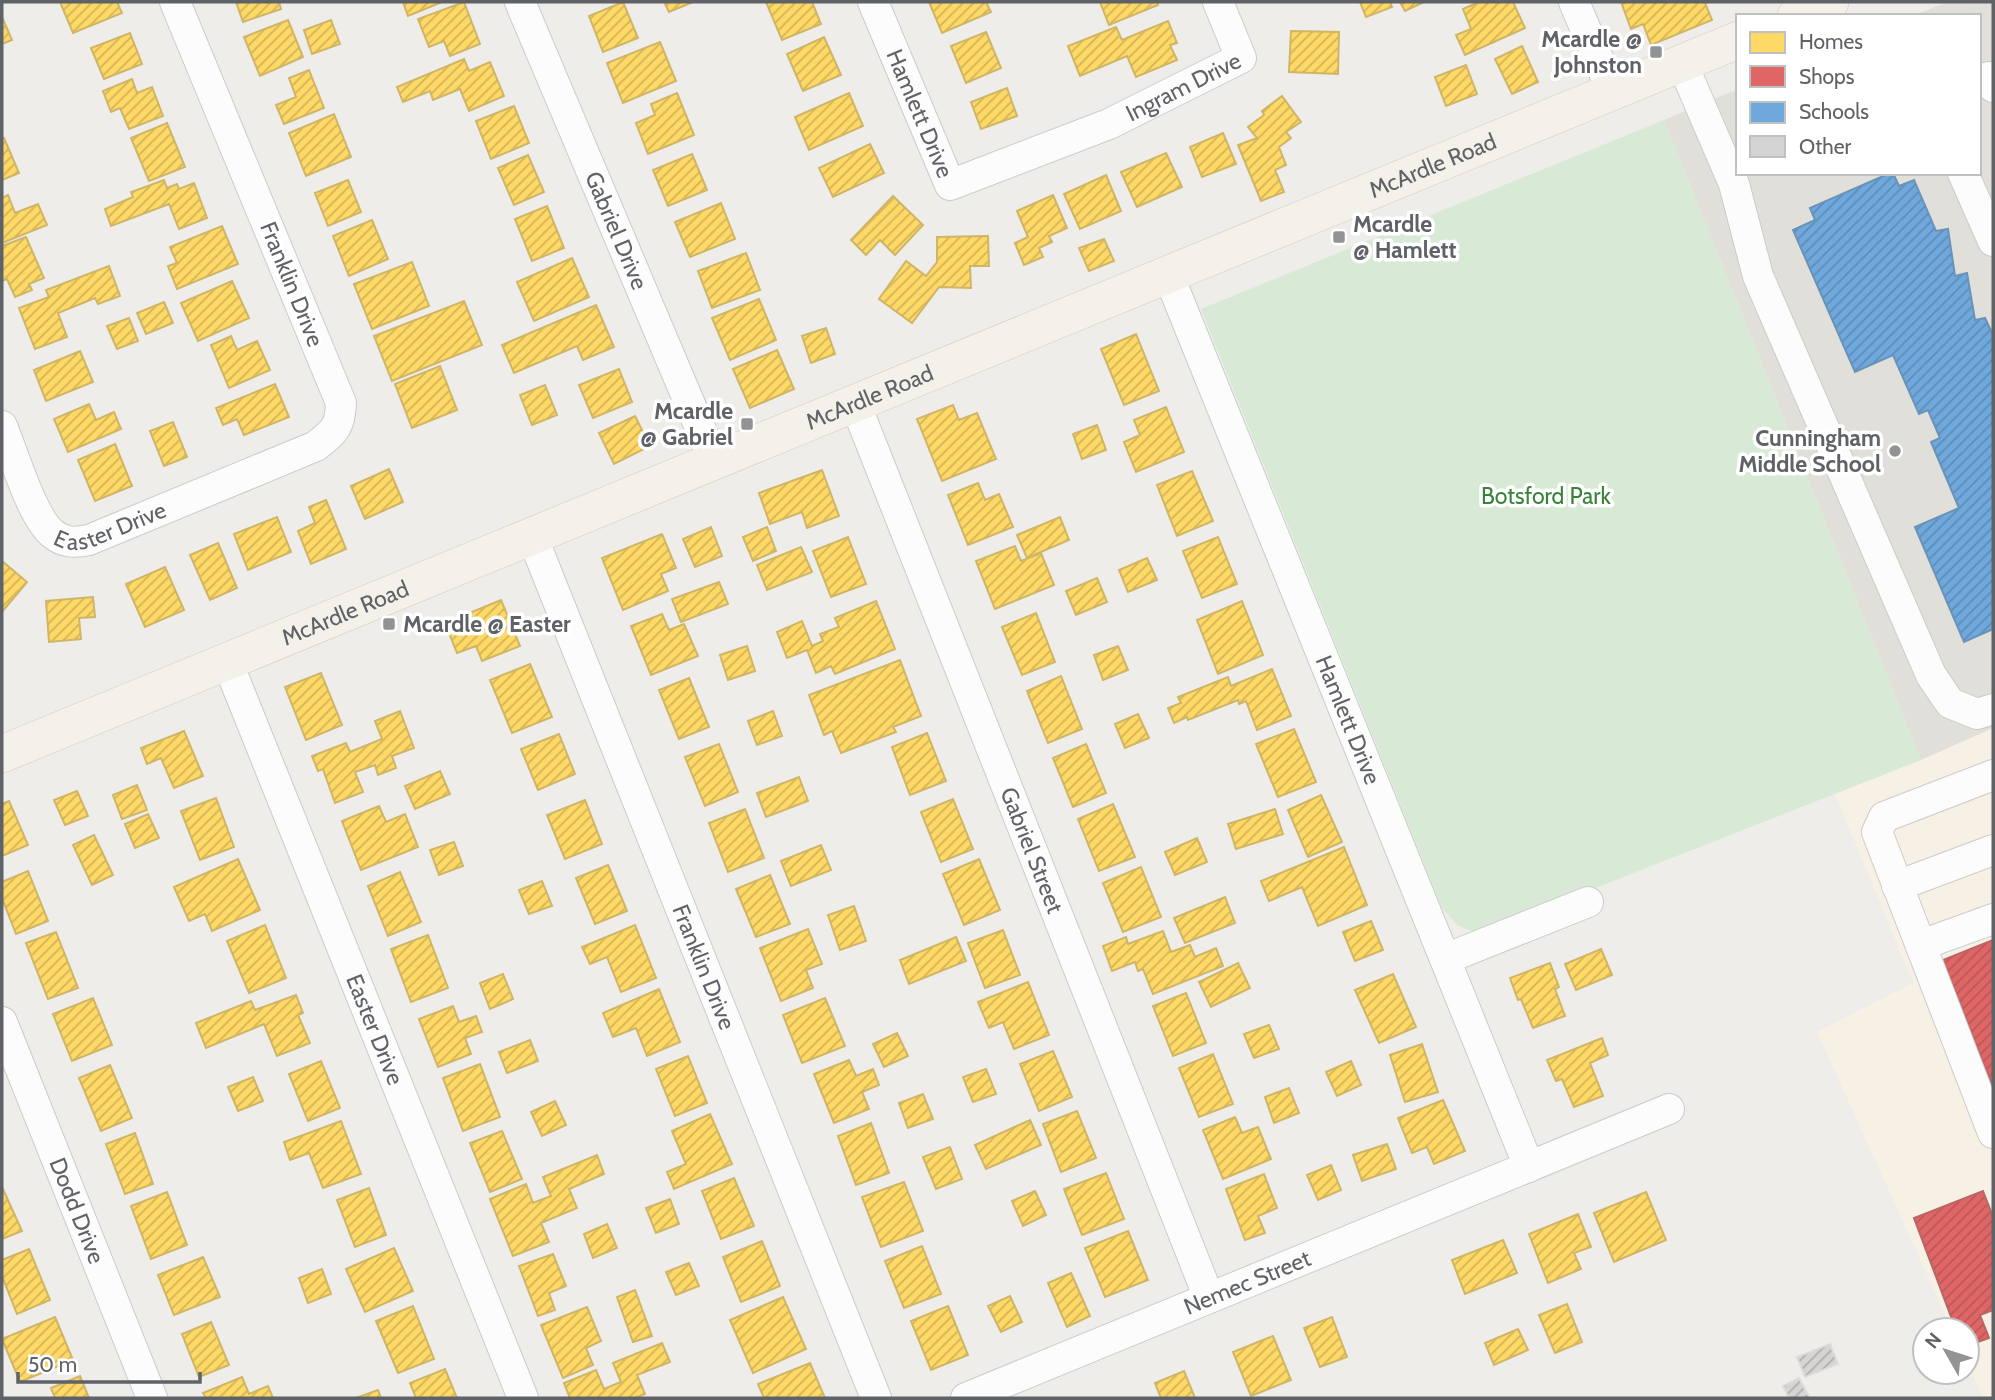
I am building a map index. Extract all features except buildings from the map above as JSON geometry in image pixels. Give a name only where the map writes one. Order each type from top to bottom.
[{"type":"main road","points":[[1801,14],[1830,2]]},
{"type":"main road","name":"McArdle Road","points":[[2,754],[1736,41]]},
{"type":"street","name":"Franklin Drive","points":[[175,2],[341,403],[341,421],[329,436],[316,446],[203,494]]},
{"type":"street","name":"Gabriel Drive","points":[[520,2],[714,461]]},
{"type":"street","name":"Hamlett Drive","points":[[873,2],[950,185],[1109,124]]},
{"type":"street","name":"Ingram Drive","points":[[1109,124],[1241,58],[1218,2]]},
{"type":"street","points":[[1574,2],[1612,91]]},
{"type":"street","points":[[1682,63],[1734,184],[1758,276],[1931,675],[1950,703],[1977,714],[1993,709]]},
{"type":"street","points":[[1964,175],[1993,241]]},
{"type":"street","name":"Hamlett Drive","points":[[1168,274],[1529,1167]]},
{"type":"street","name":"Gabriel Street","points":[[855,403],[1209,1298]]},
{"type":"street","name":"Easter Drive","points":[[2,426],[40,520],[52,534],[65,541],[75,543],[89,540],[203,494]]},
{"type":"street","name":"Franklin Drive","points":[[532,536],[876,1398]]},
{"type":"street","name":"Easter Drive","points":[[227,661],[523,1398]]},
{"type":"street","points":[[1993,775],[1884,817],[1877,832],[1993,1133]]},
{"type":"street","points":[[1897,886],[1993,850]]},
{"type":"street","points":[[1445,959],[1588,902]]},
{"type":"street","points":[[1921,945],[1993,919]]},
{"type":"street","name":"Dodd Drive","points":[[2,1022],[152,1398]]},
{"type":"street","name":"Nemec Street","points":[[966,1398],[1668,1108]]},
{"type":"shaded area","name":"Cunningham Middle School","points":[[1947,2],[1993,2],[1993,728],[1921,760],[1664,120],[1736,90],[1736,175],[1981,175],[1981,14],[1918,14]]},
{"type":"shaded area","points":[[1993,728],[1993,1398],[1983,1398],[1978,1386],[1981,1386],[1981,1316],[1946,1316],[1817,1032],[1913,983],[1835,794]]},
{"type":"green space","name":"Botsford Park","points":[[1664,120],[1921,760],[1478,934],[1457,925],[1442,908],[1201,309]]},
{"type":"place","name":"Mcardle @ Johnston","points":[[1656,52]]},
{"type":"place","name":"Mcardle @ Hamlett","points":[[1339,237]]},
{"type":"place","name":"Mcardle @ Gabriel","points":[[747,424]]},
{"type":"place","name":"Cunningham Middle School","points":[[1895,451]]},
{"type":"place","name":"Mcardle @ Easter","points":[[389,624]]}]
